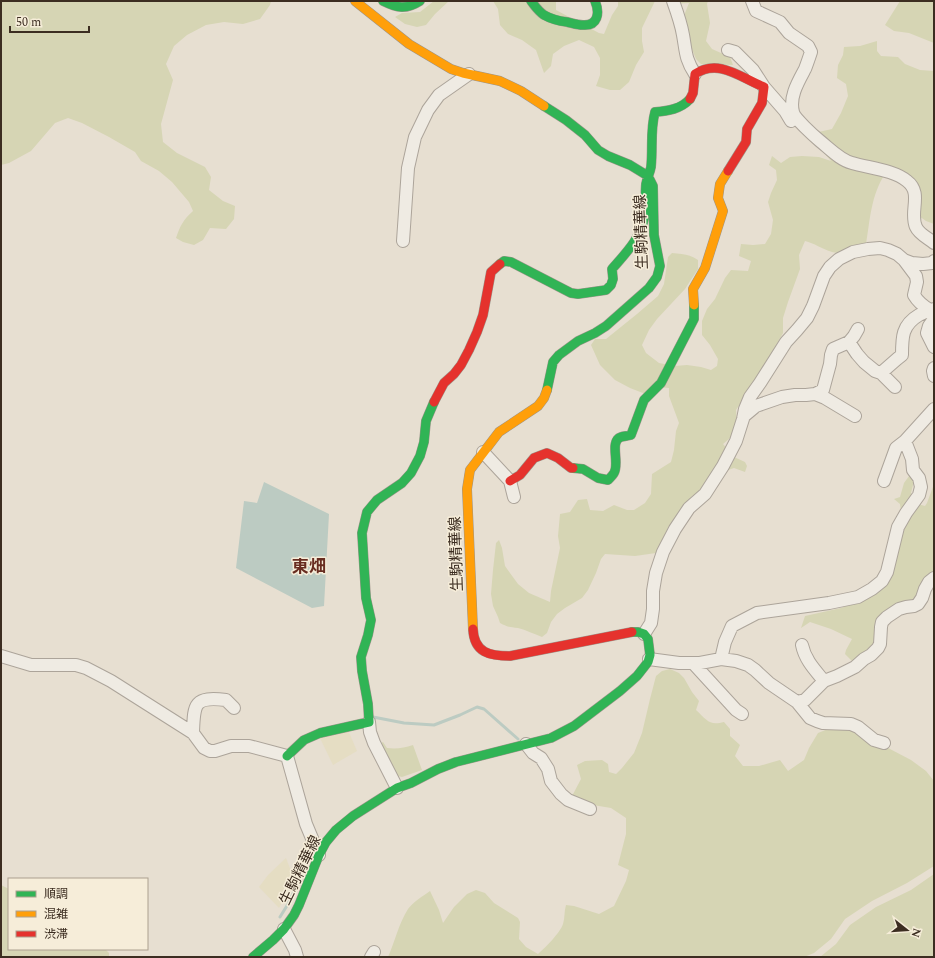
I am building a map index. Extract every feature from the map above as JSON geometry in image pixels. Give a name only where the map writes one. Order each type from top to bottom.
[{"type":"main road","name":"生駒精華線","points":[[355,1],[409,44],[451,69],[500,81],[521,91],[566,120],[585,135],[598,150],[641,171],[648,176],[651,181],[653,186],[654,235],[660,266],[657,277],[649,288],[606,326],[558,354],[553,362],[544,398],[531,412],[499,432],[470,470],[467,489],[473,633],[476,644],[481,649],[490,655],[510,656],[632,632],[644,634]]},
{"type":"main road","points":[[383,1],[400,8],[407,8],[420,1]]},
{"type":"main road","points":[[530,1],[546,16],[560,21],[588,25],[596,19],[598,14],[598,7],[595,1]]},
{"type":"main road","points":[[287,756],[304,740],[320,733],[369,722],[368,704],[361,657],[371,620],[366,598],[362,533],[367,512],[377,500],[402,483],[420,456],[424,442],[426,421],[435,398],[444,383],[461,365],[477,332],[483,315],[491,272],[504,261],[511,262],[572,293],[578,294],[606,290],[611,285],[613,279],[612,269],[632,245],[642,227],[648,176],[651,168],[652,122],[655,112],[676,108],[688,102],[693,94],[695,74],[703,69],[715,67],[728,70],[764,87],[762,103],[747,129],[746,142],[720,184],[718,198],[724,210],[705,268],[693,289],[694,319],[661,383],[644,400],[631,435],[620,437],[616,441],[615,452],[617,462],[615,472],[608,480],[598,478],[583,469],[571,468],[558,458],[547,453],[534,458],[520,475],[510,481]]},
{"type":"main road","points":[[644,634],[648,639],[649,659]]},
{"type":"main road","name":"生駒精華線","points":[[253,957],[284,929],[299,905],[319,855],[326,842],[336,830],[353,816],[397,788],[456,762],[551,738],[574,726],[637,676],[649,659]]},
{"type":"street","points":[[673,1],[683,35],[685,52],[689,64],[695,74]]},
{"type":"street","points":[[752,1],[756,11],[780,22],[789,33],[808,46],[811,52],[794,93],[792,103],[793,113],[796,118],[816,138],[840,157],[851,163],[888,172],[906,180],[915,192],[914,219],[916,227],[922,234],[934,243]]},
{"type":"street","points":[[728,50],[735,52],[753,70],[764,87],[785,110],[791,121],[796,118]]},
{"type":"street","points":[[403,241],[408,168],[415,137],[428,110],[439,95],[469,74]]},
{"type":"street","points":[[644,634],[651,623],[656,573],[663,552],[675,530],[690,508],[705,494],[723,466],[736,441],[750,397],[786,342],[807,318],[814,306],[824,276],[830,267],[839,259],[853,252],[880,248],[888,250],[904,260],[916,276],[917,282],[914,295],[923,306],[933,312]]},
{"type":"street","points":[[904,260],[912,263],[924,264],[932,263],[934,261]]},
{"type":"street","points":[[933,312],[927,333],[934,347]]},
{"type":"street","points":[[881,373],[902,355],[903,336],[906,327],[911,320],[933,312]]},
{"type":"street","points":[[744,416],[756,406],[782,397],[815,394],[823,390],[833,349],[849,342],[858,329]]},
{"type":"street","points":[[849,342],[864,362],[875,371],[881,373],[895,388]]},
{"type":"street","points":[[934,368],[934,376]]},
{"type":"street","points":[[815,394],[825,398],[855,416]]},
{"type":"street","points":[[884,481],[896,448],[905,441],[934,409]]},
{"type":"street","points":[[721,659],[725,642],[732,626],[757,613],[829,603],[858,597],[882,581],[887,572],[898,527],[919,495],[921,487],[919,478],[913,470],[912,459],[905,441]]},
{"type":"street","points":[[483,452],[510,481],[514,497]]},
{"type":"street","points":[[797,702],[805,700],[824,681],[855,667],[872,654],[880,644],[882,622],[899,609],[918,604],[929,582],[934,578]]},
{"type":"street","points":[[802,645],[808,661],[824,681]]},
{"type":"street","points":[[1,656],[31,665],[76,665],[86,668],[113,683],[193,734],[204,748],[210,751],[231,746],[249,746],[287,756],[306,824],[319,855]]},
{"type":"street","points":[[649,659],[692,663],[721,659],[736,661],[748,665],[769,683],[797,702],[810,718],[823,723],[852,724],[874,740],[884,743]]},
{"type":"street","points":[[692,663],[736,710],[742,714]]},
{"type":"street","points":[[193,734],[194,714],[196,706],[201,701],[213,698],[226,700],[234,708]]},
{"type":"street","points":[[369,722],[370,732],[374,743],[397,788]]},
{"type":"street","points":[[526,744],[533,753],[542,758],[548,769],[550,781],[561,794],[568,800],[590,808]]},
{"type":"street","points":[[284,929],[296,950],[297,957]]},
{"type":"shaded area","points":[[264,482],[329,514],[324,606],[312,608],[236,568],[244,501],[257,503]]},
{"type":"shaded area","points":[[348,730],[357,751],[333,765],[319,736]]},
{"type":"shaded area","points":[[286,858],[293,881],[279,908],[259,887],[268,875]]},
{"type":"green space","points":[[1,1],[271,1],[270,5],[260,19],[243,24],[224,22],[206,25],[187,35],[174,46],[166,64],[173,80],[161,124],[163,142],[177,153],[205,167],[211,177],[209,190],[223,201],[235,206],[234,219],[226,229],[210,228],[203,240],[194,245],[176,238],[182,223],[193,211],[189,202],[172,182],[159,171],[141,161],[135,152],[82,123],[68,118],[55,123],[31,151],[9,163],[1,165]]},
{"type":"green space","points":[[434,1],[449,1],[426,25],[417,27],[405,24],[395,17],[402,13],[420,12]]},
{"type":"green space","points":[[493,1],[556,1],[556,10],[599,33],[604,34],[612,15],[618,6],[618,1],[655,1],[642,28],[644,52],[636,65],[629,82],[620,90],[610,90],[596,86],[600,75],[600,58],[594,47],[579,40],[564,46],[553,54],[551,66],[544,73],[536,50],[522,40],[508,34],[500,25],[498,9]]},
{"type":"green space","points":[[671,1],[708,1],[707,4],[710,23],[706,41],[712,49],[730,57],[733,65],[701,64],[696,59],[683,27],[685,13],[689,3],[672,4]]},
{"type":"green space","points":[[900,1],[934,1],[934,43],[909,33],[894,31],[885,25]]},
{"type":"green space","points":[[877,41],[877,51],[881,56],[898,57],[905,64],[920,70],[934,71],[934,224],[919,216],[919,188],[915,179],[885,174],[880,182],[874,199],[866,244],[845,252],[836,253],[805,241],[799,255],[800,269],[783,318],[783,333],[761,372],[736,410],[737,423],[735,432],[723,444],[734,457],[745,462],[747,466],[745,472],[734,468],[728,470],[715,484],[692,496],[668,528],[656,553],[635,556],[605,554],[601,559],[588,590],[582,598],[557,614],[551,622],[547,633],[542,637],[500,623],[493,606],[491,594],[496,543],[499,540],[505,566],[518,584],[529,593],[550,602],[560,548],[558,536],[560,514],[570,512],[578,500],[587,499],[590,510],[603,511],[614,505],[627,510],[634,510],[645,503],[651,494],[652,474],[671,462],[676,431],[679,423],[669,396],[669,388],[657,387],[648,395],[615,380],[600,365],[591,345],[595,339],[606,339],[658,296],[664,284],[668,257],[672,253],[682,254],[698,260],[698,269],[685,289],[657,319],[649,330],[642,345],[646,353],[659,363],[675,366],[687,365],[711,370],[717,366],[718,359],[702,335],[702,321],[707,309],[715,299],[725,278],[731,270],[748,271],[751,261],[739,256],[741,244],[765,244],[771,234],[773,220],[768,202],[777,180],[776,170],[769,165],[772,156],[781,163],[790,157],[802,156],[819,157],[831,161],[820,148],[814,133],[832,129],[848,96],[846,84],[837,78],[838,65],[843,55],[844,47],[860,46]]},
{"type":"green space","points":[[912,472],[915,477],[911,493],[914,503],[925,506],[934,484],[934,577],[918,602],[893,614],[886,631],[856,665],[845,654],[852,639],[831,629],[810,622],[801,628],[805,616],[841,608],[867,597],[884,584],[901,543],[892,539],[890,531],[901,512],[900,504],[894,499],[900,497],[904,483]]},
{"type":"green space","points":[[670,669],[679,673],[684,678],[699,701],[696,710],[711,723],[724,722],[730,729],[730,736],[740,745],[735,756],[743,766],[759,766],[780,760],[788,771],[804,760],[818,733],[828,729],[859,725],[890,749],[911,760],[926,771],[934,781],[934,866],[907,883],[872,901],[845,919],[831,939],[814,953],[804,957],[388,957],[408,909],[430,891],[443,923],[454,907],[467,894],[476,890],[485,893],[494,903],[518,918],[520,922],[519,939],[526,947],[538,954],[559,932],[564,922],[566,905],[599,914],[614,906],[626,881],[629,870],[618,865],[626,834],[626,818],[611,808],[587,804],[571,798],[581,779],[577,765],[585,761],[602,760],[608,764],[609,772],[616,774],[622,768],[634,753],[642,733],[656,676],[662,671]]},
{"type":"green space","points":[[383,742],[387,748],[400,748],[413,745],[422,770],[402,777],[394,775],[378,745]]},
{"type":"green space","points":[[934,874],[934,957],[820,957],[836,944],[850,925],[876,907],[911,890]]},
{"type":"green space","points":[[1,885],[8,888],[8,950],[106,950],[109,953],[109,957],[1,957]]},
{"type":"waterway","points":[[373,717],[404,723],[434,725],[477,707],[484,709],[518,739]]},
{"type":"waterway","points":[[280,917],[288,904],[302,874]]},
{"type":"traffic: fast","points":[[383,1],[402,7],[410,6],[420,1]]},
{"type":"traffic: fast","points":[[531,1],[540,12],[552,19],[583,25],[588,25],[595,21],[597,14],[597,6],[595,1]]},
{"type":"traffic: fast","points":[[500,264],[504,261],[511,262],[571,293],[578,294],[606,290],[611,285],[613,279],[612,269],[636,239],[640,232],[644,218],[646,184],[651,167],[655,112],[678,107],[690,99]]},
{"type":"traffic: fast","points":[[544,106],[566,120],[585,135],[598,150],[630,165],[648,176],[653,186],[654,235],[660,266],[657,277],[649,288],[606,326],[578,341],[559,355],[553,362],[547,390]]},
{"type":"traffic: fast","points":[[573,468],[583,469],[598,478],[608,480],[613,475],[616,469],[616,443],[621,437],[631,435],[644,400],[661,383],[694,319],[694,305]]},
{"type":"traffic: fast","points":[[287,756],[304,740],[320,733],[369,722],[368,704],[361,657],[371,620],[366,598],[362,533],[367,512],[377,500],[402,483],[411,473],[420,456],[424,442],[426,421],[434,402]]},
{"type":"traffic: fast","points":[[253,957],[284,929],[294,915],[319,855],[326,842],[336,830],[353,816],[397,788],[411,783],[438,769],[456,762],[551,738],[574,726],[620,691],[637,676],[648,662],[650,655],[648,639],[644,634],[632,632]]},
{"type":"traffic: slow","points":[[355,1],[409,44],[451,69],[500,81],[521,91],[544,106]]},
{"type":"traffic: slow","points":[[694,305],[693,289],[705,268],[723,211],[718,198],[720,184],[728,171]]},
{"type":"traffic: slow","points":[[473,629],[467,489],[470,470],[499,432],[538,406],[544,398],[547,390]]},
{"type":"traffic: jam","points":[[690,99],[693,93],[695,74],[713,68],[730,71],[764,87],[762,103],[747,129],[746,142],[728,171]]},
{"type":"traffic: jam","points":[[434,402],[444,383],[461,365],[469,350],[483,315],[491,272],[500,264]]},
{"type":"traffic: jam","points":[[510,481],[520,475],[534,458],[547,453],[573,468]]},
{"type":"traffic: jam","points":[[473,629],[476,643],[484,652],[510,656],[632,632]]},
{"type":"district","name":"東畑","points":[[309,566]]}]
